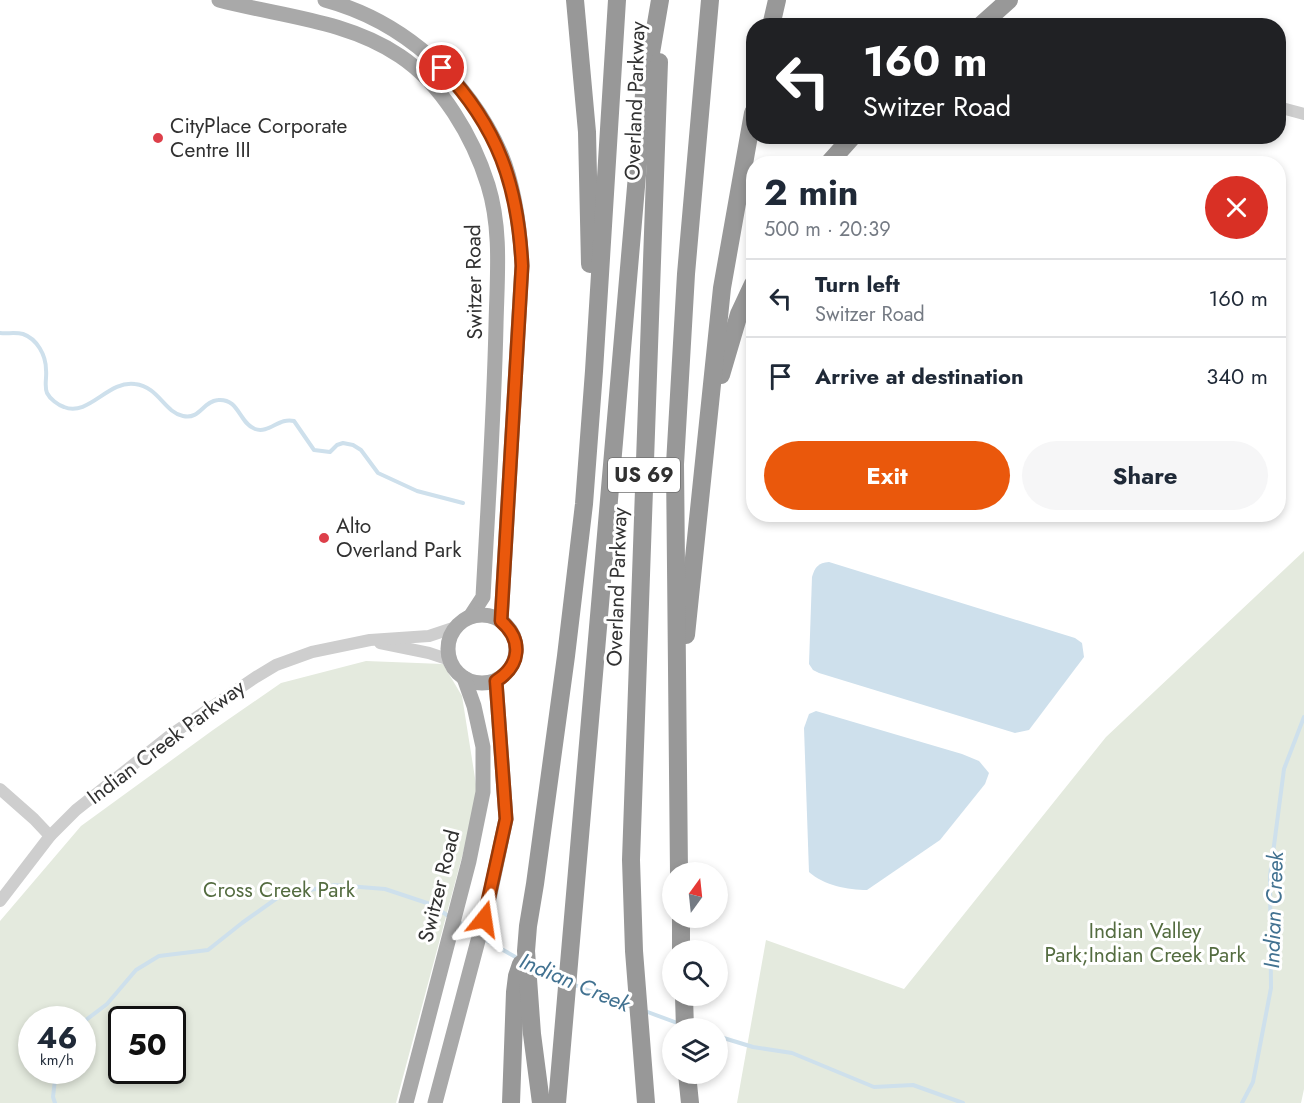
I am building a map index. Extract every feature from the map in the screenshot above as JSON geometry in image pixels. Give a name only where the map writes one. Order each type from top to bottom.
[{"type":"highway","points":[[575,0],[586,132],[589,261],[598,289]]},
{"type":"highway","points":[[541,1103],[532,1034],[517,975],[526,951],[577,570],[594,371],[617,0]]},
{"type":"highway","points":[[557,1103],[644,94],[661,0]]},
{"type":"highway","name":"Overland Parkway","points":[[646,1103],[633,951],[631,860],[661,0]]},
{"type":"highway","name":"US 69","points":[[679,862],[675,465],[686,274],[710,0]]},
{"type":"highway","points":[[773,18],[777,0]]},
{"type":"highway","points":[[989,18],[1009,0]]},
{"type":"highway","points":[[676,723],[722,288],[748,144]]},
{"type":"highway","points":[[835,156],[846,144]]},
{"type":"highway","points":[[709,417],[739,314],[746,299]]},
{"type":"highway","points":[[511,1103],[522,992]]},
{"type":"highway","points":[[688,1084],[690,1103]]},
{"type":"main road","name":"Switzer Road","points":[[219,0],[322,23],[364,37],[400,56],[413,66],[441,96],[470,140],[488,185],[498,244],[495,362],[483,597],[470,617],[456,627]]},
{"type":"main road","name":"Switzer Road","points":[[324,0],[353,9],[399,32],[427,53],[456,84],[491,133],[501,155],[512,192],[521,242],[522,266],[501,621]]},
{"type":"main road","points":[[441,96],[456,84]]},
{"type":"main road","points":[[495,362],[516,364]]},
{"type":"main road","points":[[464,678],[474,683],[485,684],[496,681],[512,667],[517,647],[514,636],[501,621],[491,616],[470,617]]},
{"type":"main road","points":[[450,660],[448,649],[450,638],[456,627]]},
{"type":"main road","name":"Switzer Road","points":[[406,1103],[464,879],[483,792],[483,747],[474,706],[464,678],[455,670],[450,660]]},
{"type":"main road","points":[[435,1103],[489,899],[506,819],[496,681]]},
{"type":"street","points":[[1286,109],[1304,114]]},
{"type":"street","name":"Indian Creek Parkway","points":[[0,901],[50,836],[90,799],[172,734],[238,687],[276,666],[331,647],[370,640],[429,636],[456,627]]},
{"type":"street","name":"Indian Creek Parkway","points":[[370,640],[450,660]]},
{"type":"street","points":[[0,789],[50,836]]},
{"type":"green space","name":"Indian Valley Park;Indian Creek Park","points":[[1304,551],[1304,1089],[1301,1103],[737,1103],[766,940],[904,989],[1106,737]]},
{"type":"green space","name":"Cross Creek Park","points":[[366,661],[443,664],[462,696],[478,797],[396,1103],[0,1103],[0,921],[81,826],[281,683]]},
{"type":"water","points":[[829,562],[1075,638],[1082,643],[1084,657],[1029,730],[1015,733],[819,673],[809,664],[812,577],[818,566]]},
{"type":"water","points":[[816,711],[962,754],[979,761],[989,773],[985,784],[940,840],[867,890],[836,886],[809,872],[804,728],[809,714]]},
{"type":"waterway","points":[[0,333],[23,334],[36,344],[46,364],[47,393],[54,402],[64,407],[73,409],[82,407],[125,384],[143,386],[156,394],[176,414],[189,417],[213,401],[225,400],[235,407],[245,422],[255,429],[265,429],[284,421],[294,421],[314,450],[330,452],[343,443],[353,445],[361,450],[378,473],[417,491],[463,503]]},
{"type":"waterway","name":"Indian Creek","points":[[1242,1103],[1253,1082],[1271,988],[1270,876],[1284,769],[1304,717]]},
{"type":"waterway","name":"Indian Creek","points":[[96,1012],[107,1004],[136,970],[159,956],[208,950],[280,896],[335,885],[385,889],[430,904],[450,917]]},
{"type":"waterway","name":"Indian Creek","points":[[459,922],[475,933]]},
{"type":"waterway","name":"Indian Creek","points":[[484,939],[519,959]]},
{"type":"waterway","name":"Indian Creek","points":[[534,966],[562,980]]},
{"type":"waterway","name":"Indian Creek","points":[[572,984],[632,1007]]},
{"type":"waterway","name":"Indian Creek","points":[[645,1011],[664,1018]]},
{"type":"waterway","name":"Indian Creek","points":[[728,1039],[753,1047],[792,1053],[874,1087],[913,1085],[963,1103]]},
{"type":"waterway","name":"Indian Creek","points":[[54,1084],[53,1097],[55,1103]]},
{"type":"place","name":"CityPlace Corporate Centre III","points":[[158,138]]},
{"type":"place","name":"Alto Overland Park","points":[[324,538]]},
{"type":"route","points":[[442,68],[479,114],[501,155],[512,192],[521,242],[522,266],[501,621],[514,636],[517,647],[512,667],[496,681],[506,819],[484,919]]}]
